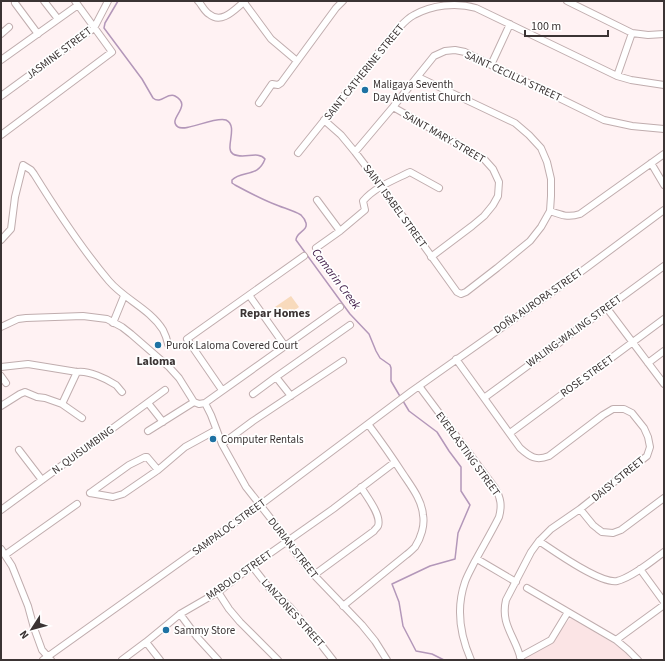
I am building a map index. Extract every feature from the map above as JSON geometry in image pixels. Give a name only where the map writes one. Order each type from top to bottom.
[{"type":"street","points":[[44,1],[58,19]]},
{"type":"street","points":[[198,1],[207,13],[216,18],[226,16],[231,13],[244,1],[271,39],[297,61]]},
{"type":"street","points":[[259,103],[270,86],[281,83],[343,1]]},
{"type":"street","points":[[567,1],[632,33],[648,35],[664,34]]},
{"type":"street","name":"JASMINE STREET","points":[[1,96],[94,28],[105,2]]},
{"type":"street","points":[[15,3],[38,34]]},
{"type":"street","points":[[1,135],[112,52],[76,3],[38,34],[2,57]]},
{"type":"street","name":"SAINT CATHERINE STREET","points":[[298,153],[405,21],[414,15],[440,3],[468,6],[483,11],[617,76],[631,80],[664,85]]},
{"type":"street","points":[[491,65],[510,24]]},
{"type":"street","points":[[1,34],[9,27]]},
{"type":"street","points":[[617,76],[632,33]]},
{"type":"street","name":"SAINT CECILLA STREET","points":[[355,152],[434,56],[445,50],[465,52],[604,120],[632,126],[664,129]]},
{"type":"street","points":[[418,77],[515,123],[529,135],[540,148],[547,162],[551,179],[550,211],[565,216],[580,214],[664,154]]},
{"type":"street","name":"SAINT MARY STREET","points":[[393,107],[484,159],[493,169],[499,182],[498,196],[484,216],[431,257]]},
{"type":"street","name":"SAINT ISABEL STREET","points":[[324,120],[341,135],[382,186],[431,257],[457,292],[461,294],[466,292],[530,241],[541,227],[550,211]]},
{"type":"street","points":[[651,163],[664,186]]},
{"type":"street","points":[[1,240],[11,229],[15,197],[23,165],[34,174],[77,240],[108,280],[116,289],[140,307],[157,323],[163,331],[168,344]]},
{"type":"street","points":[[316,248],[365,210],[362,201],[366,197],[382,186],[410,172],[439,188]]},
{"type":"street","points":[[317,200],[340,230]]},
{"type":"street","name":"DOÑA AURORA STREET","points":[[412,391],[582,271],[664,210]]},
{"type":"street","points":[[222,390],[187,339],[304,256]]},
{"type":"street","name":"WALING-WALING STREET","points":[[484,398],[606,307],[664,266]]},
{"type":"street","points":[[249,295],[285,346]]},
{"type":"street","points":[[113,323],[124,296]]},
{"type":"street","points":[[1,327],[22,319],[56,316],[107,319],[122,327],[169,367],[179,378],[194,402],[200,404],[205,403],[340,307]]},
{"type":"street","points":[[606,307],[664,384]]},
{"type":"street","name":"ROSE STREET","points":[[510,433],[664,320]]},
{"type":"street","points":[[253,394],[350,325]]},
{"type":"street","points":[[648,363],[664,350]]},
{"type":"street","name":"DAISY STREET","points":[[456,359],[520,448],[531,457],[542,458],[549,456],[613,409],[624,409],[632,413],[644,428],[648,437],[650,447],[647,456],[580,509],[551,529],[539,540],[531,552],[506,600],[504,612],[506,623],[520,658]]},
{"type":"street","points":[[222,444],[343,361]]},
{"type":"street","points":[[1,367],[28,364],[81,372],[98,376],[117,386],[122,392]]},
{"type":"street","points":[[62,404],[77,372]]},
{"type":"street","points":[[1,376],[6,383]]},
{"type":"street","points":[[276,377],[291,396]]},
{"type":"street","name":"EVERLASTING STREET","points":[[419,386],[495,488],[500,499],[501,510],[465,582],[460,603],[460,625],[471,660]]},
{"type":"street","name":"N. QUISUMBING","points":[[1,510],[165,390]]},
{"type":"street","name":"SAMPALOC STREET","points":[[47,659],[260,505],[412,391]]},
{"type":"street","points":[[1,406],[25,392],[62,404],[82,418]]},
{"type":"street","points":[[148,431],[194,402]]},
{"type":"street","points":[[148,403],[163,422]]},
{"type":"street","name":"DURIAN STREET","points":[[205,403],[222,444],[246,487],[314,575],[362,625],[375,641],[387,660]]},
{"type":"street","points":[[343,606],[415,547],[423,526],[423,515],[420,501],[368,424]]},
{"type":"street","points":[[158,470],[147,457],[145,457],[129,465],[90,493],[108,497],[118,496],[158,470],[186,447],[216,430]]},
{"type":"street","points":[[19,450],[42,480]]},
{"type":"street","name":"MABOLO STREET","points":[[122,660],[180,614],[218,592],[395,462]]},
{"type":"street","points":[[314,575],[374,531],[378,526],[376,510],[360,488]]},
{"type":"street","points":[[580,509],[593,526],[602,532],[613,533],[621,530],[664,498]]},
{"type":"street","points":[[47,659],[42,650],[28,606],[12,566],[3,552],[78,504]]},
{"type":"street","points":[[539,540],[582,568],[610,581],[623,579],[664,552]]},
{"type":"street","points":[[477,558],[516,582]]},
{"type":"street","name":"LANZONES STREET","points":[[252,566],[270,589],[290,607],[320,642],[333,660]]},
{"type":"street","points":[[640,569],[664,602]]},
{"type":"street","points":[[527,588],[616,640],[638,660]]},
{"type":"street","points":[[218,592],[240,622],[278,660]]},
{"type":"street","points":[[616,640],[664,605]]},
{"type":"street","points":[[520,658],[551,640],[568,612]]},
{"type":"street","points":[[180,614],[197,637],[218,660]]},
{"type":"street","points":[[146,642],[160,660]]},
{"type":"shaded area","points":[[291,296],[299,307],[283,319],[275,307]]},
{"type":"shaded area","points":[[571,618],[624,650],[631,660],[525,660],[525,658],[553,641]]},
{"type":"waterway","name":"Camarin Creek","points":[[118,1],[105,23],[104,28],[142,79],[153,98],[159,100],[172,95],[180,100],[182,104],[175,120],[175,124],[182,128],[215,120],[226,120],[230,123],[231,127],[232,132],[230,147],[233,154],[237,156],[258,155],[265,159],[258,169],[236,177],[232,180],[232,183],[264,200],[298,213],[303,217],[306,222],[306,226],[298,235],[296,240],[350,314],[369,334],[380,358],[390,365],[391,381],[401,398]]},
{"type":"waterway","name":"Camarin Creek","points":[[403,401],[409,411],[437,432],[461,467],[461,491],[470,505],[458,533],[455,559],[430,566],[392,584],[399,602],[403,626],[416,651],[432,654],[444,660]]},
{"type":"place","name":"Maligaya Seventh Day Adventist Church","points":[[365,90]]},
{"type":"place","name":"Purok Laloma Covered Court","points":[[158,345]]},
{"type":"place","name":"Computer Rentals","points":[[213,439]]},
{"type":"place","name":"Sammy Store","points":[[166,630]]},
{"type":"district","name":"Repar Homes","points":[[275,313]]},
{"type":"district","name":"Laloma","points":[[156,361]]}]
